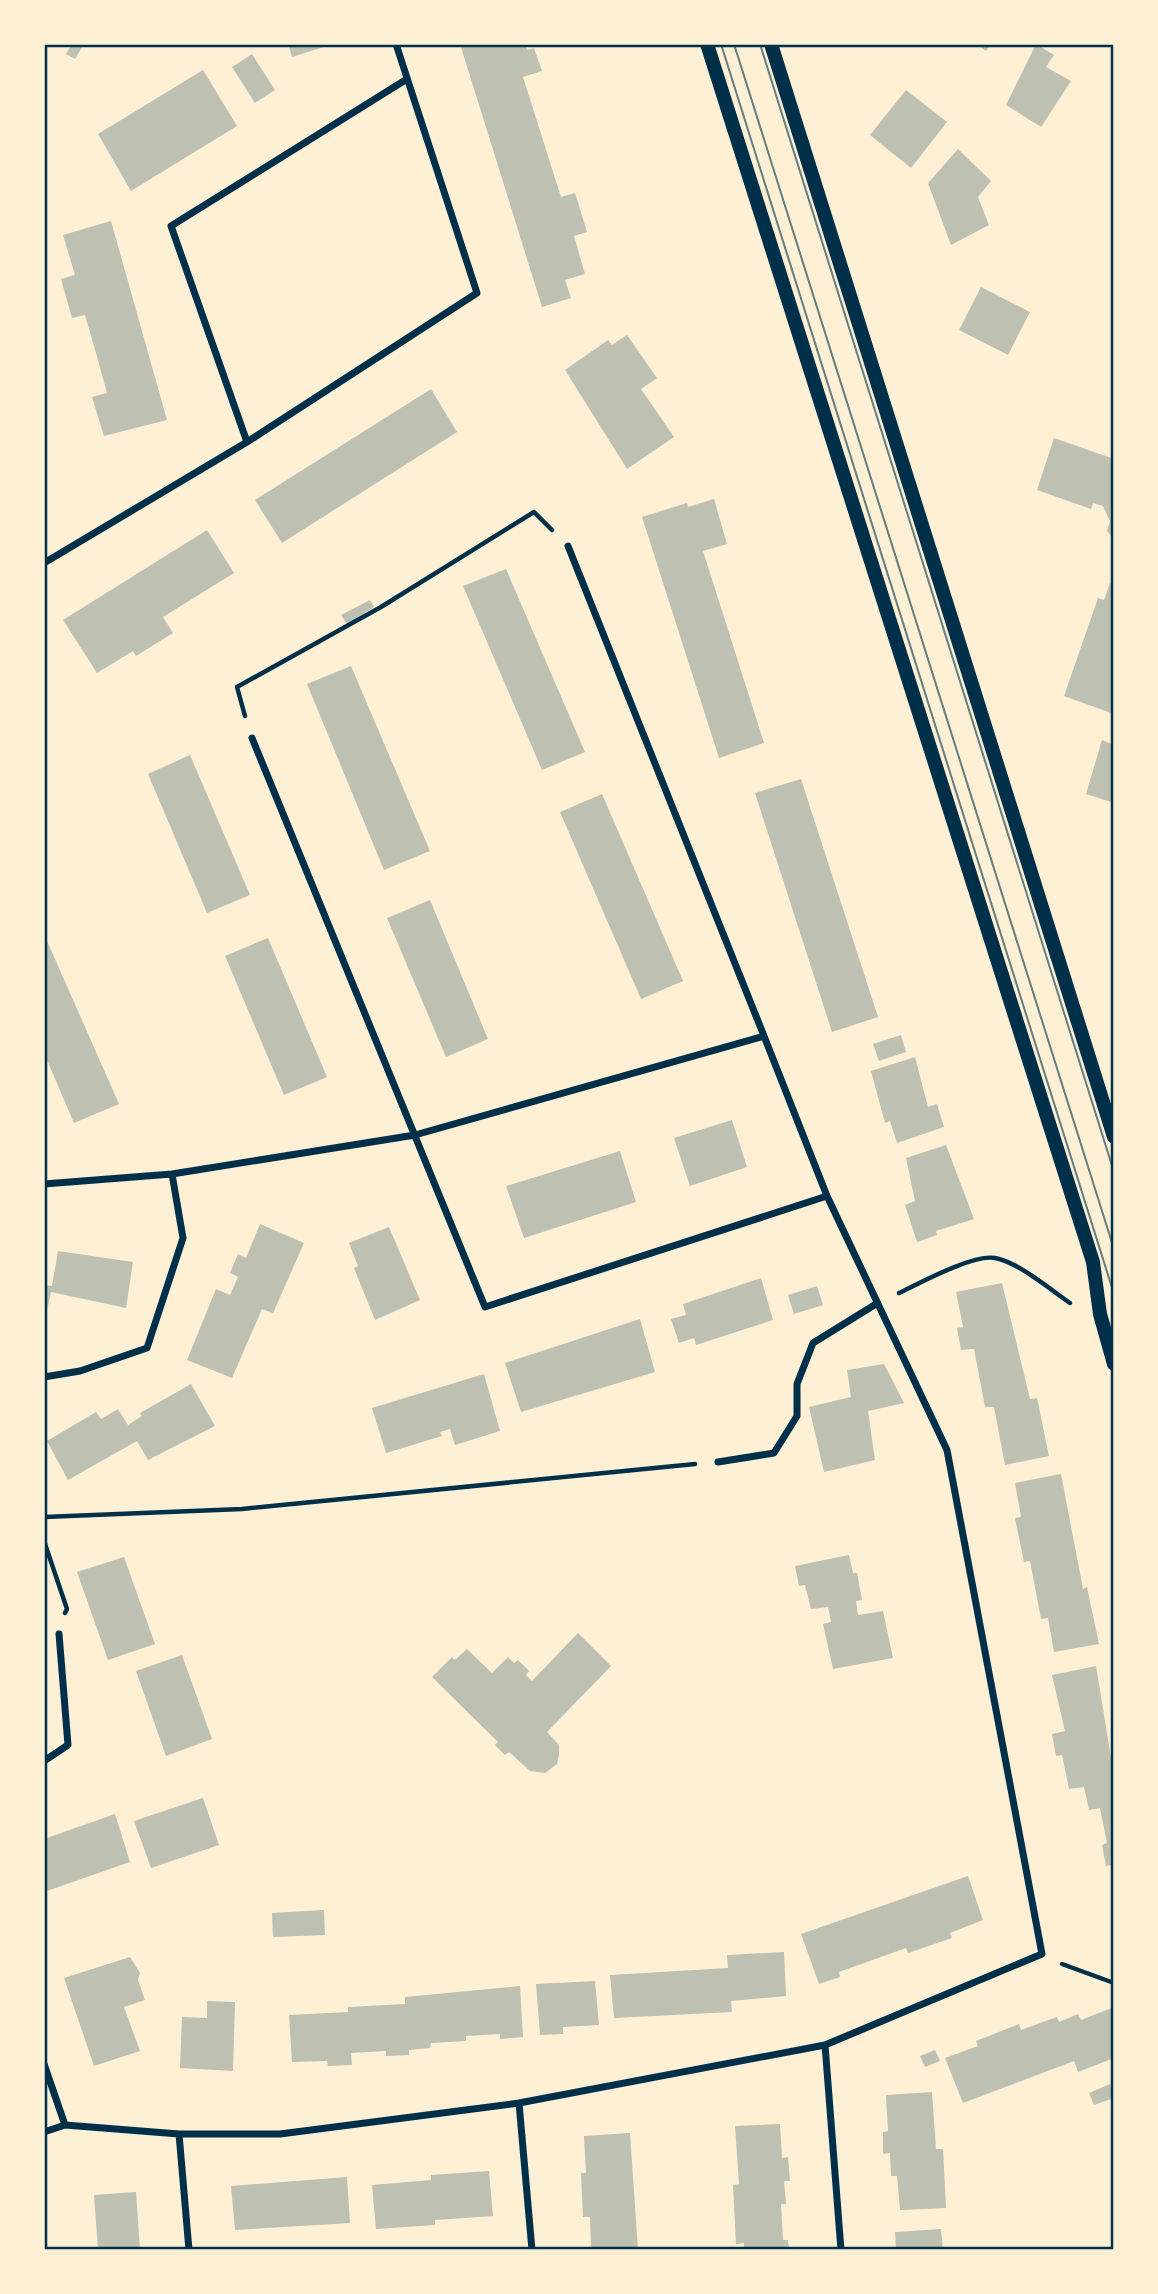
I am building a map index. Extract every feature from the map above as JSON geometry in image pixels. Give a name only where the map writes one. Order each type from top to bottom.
[{"type":"main road","points":[[708,44],[1093,1262],[1100,1314],[1114,1364]]},
{"type":"main road","points":[[771,44],[1114,1137]]},
{"type":"street","points":[[44,563],[247,442],[477,293],[396,44]]},
{"type":"street","points":[[247,442],[171,226],[407,79]]},
{"type":"street","points":[[44,2132],[65,2125],[179,2134],[280,2134],[519,2103],[825,2045],[1042,1954],[947,1450],[827,1196],[568,546]]},
{"type":"street","points":[[252,738],[485,1307],[827,1196]]},
{"type":"street","points":[[44,1184],[172,1174],[415,1135],[764,1036]]},
{"type":"street","points":[[44,1377],[80,1371],[147,1348],[183,1238],[172,1174]]},
{"type":"street","points":[[718,1462],[774,1453],[797,1416],[797,1384],[813,1343],[876,1304]]},
{"type":"street","points":[[44,1762],[68,1745],[59,1634]]},
{"type":"street","points":[[825,2045],[841,2250]]},
{"type":"street","points":[[44,2064],[65,2125]]},
{"type":"street","points":[[519,2103],[532,2250]]},
{"type":"street","points":[[179,2134],[189,2250]]},
{"type":"path","points":[[252,738],[237,687],[381,607],[534,512],[568,546]]},
{"type":"path","points":[[876,1304],[955,1267],[995,1258],[1022,1271],[1076,1306]]},
{"type":"path","points":[[44,1517],[242,1509],[718,1462]]},
{"type":"path","points":[[44,1541],[67,1609],[59,1634]]},
{"type":"path","points":[[1042,1954],[1114,1983]]},
{"type":"building","points":[[72,44],[84,44],[75,59],[66,54]]},
{"type":"building","points":[[288,44],[333,44],[292,57]]},
{"type":"building","points":[[460,44],[525,44],[527,50],[534,48],[542,71],[523,77],[561,197],[575,193],[587,232],[574,236],[585,274],[565,280],[571,298],[542,307]]},
{"type":"building","points":[[976,44],[991,44],[986,51]]},
{"type":"building","points":[[1036,44],[1054,55],[1046,67],[1071,81],[1041,127],[1006,105]]},
{"type":"building","points":[[252,54],[275,90],[255,103],[232,67]]},
{"type":"building","points":[[203,70],[237,126],[131,191],[98,134]]},
{"type":"building","points":[[906,90],[947,122],[911,168],[870,135]]},
{"type":"building","points":[[958,149],[991,181],[978,197],[989,225],[951,245],[928,183]]},
{"type":"building","points":[[111,221],[167,420],[104,436],[92,397],[107,393],[85,315],[72,318],[61,279],[75,275],[63,235]]},
{"type":"building","points":[[981,287],[1030,312],[1008,355],[959,330]]},
{"type":"building","points":[[627,335],[657,378],[641,389],[674,437],[627,469],[565,370],[608,340],[612,345]]},
{"type":"building","points":[[431,389],[457,432],[282,543],[255,500]]},
{"type":"building","points":[[1054,438],[1114,459],[1114,539],[1107,531],[1110,521],[1103,506],[1093,503],[1091,509],[1037,490]]},
{"type":"building","points":[[714,499],[727,544],[703,551],[764,743],[719,758],[642,517],[687,503],[688,507]]},
{"type":"building","points":[[207,530],[234,573],[163,617],[173,633],[136,656],[133,651],[97,673],[63,620]]},
{"type":"building","points":[[506,569],[585,752],[542,770],[463,586]]},
{"type":"building","points":[[1110,583],[1114,585],[1114,714],[1064,696],[1098,598],[1104,600]]},
{"type":"building","points":[[370,600],[374,607],[347,624],[341,615]]},
{"type":"building","points":[[351,666],[430,851],[384,870],[307,684]]},
{"type":"building","points":[[1102,740],[1114,745],[1114,803],[1086,794]]},
{"type":"building","points":[[190,755],[250,895],[207,913],[148,774]]},
{"type":"building","points":[[801,779],[878,1017],[832,1032],[755,793]]},
{"type":"building","points":[[602,794],[683,981],[641,999],[560,812]]},
{"type":"building","points":[[430,900],[488,1039],[446,1057],[387,918]]},
{"type":"building","points":[[44,934],[119,1104],[74,1123],[44,1053]]},
{"type":"building","points":[[268,938],[327,1077],[284,1095],[225,956]]},
{"type":"building","points":[[901,1035],[906,1052],[879,1061],[873,1044]]},
{"type":"building","points":[[915,1057],[928,1107],[937,1104],[944,1127],[897,1143],[890,1121],[885,1123],[871,1071]]},
{"type":"building","points":[[732,1120],[747,1167],[690,1186],[674,1138]]},
{"type":"building","points":[[946,1145],[974,1219],[936,1231],[937,1235],[917,1242],[905,1205],[915,1201],[906,1158]]},
{"type":"building","points":[[620,1151],[636,1202],[524,1238],[506,1186]]},
{"type":"building","points":[[260,1224],[304,1243],[273,1313],[262,1309],[232,1378],[187,1360],[216,1289],[230,1295],[238,1277],[230,1273],[238,1254],[246,1258]]},
{"type":"building","points":[[389,1227],[420,1300],[375,1320],[354,1268],[358,1266],[349,1243]]},
{"type":"building","points":[[58,1251],[133,1262],[126,1308],[51,1292],[44,1324],[44,1285],[52,1286]]},
{"type":"building","points":[[761,1278],[773,1320],[696,1345],[694,1338],[679,1343],[671,1319],[686,1315],[683,1304]]},
{"type":"building","points":[[1002,1283],[1030,1399],[1037,1398],[1049,1456],[1005,1465],[994,1407],[985,1407],[974,1349],[961,1350],[957,1328],[963,1327],[956,1292]]},
{"type":"building","points":[[817,1286],[823,1305],[794,1314],[788,1295]]},
{"type":"building","points":[[640,1319],[655,1372],[521,1412],[505,1363]]},
{"type":"building","points":[[884,1364],[904,1403],[868,1411],[875,1460],[824,1472],[809,1407],[851,1397],[847,1370]]},
{"type":"building","points":[[484,1374],[500,1431],[455,1445],[450,1429],[440,1432],[442,1436],[386,1453],[372,1408]]},
{"type":"building","points":[[191,1384],[215,1426],[148,1460],[137,1441],[68,1480],[47,1441],[96,1412],[101,1419],[118,1409],[128,1425],[142,1416],[140,1413]]},
{"type":"building","points":[[1061,1474],[1083,1589],[1087,1587],[1099,1644],[1054,1652],[1048,1618],[1041,1619],[1030,1561],[1024,1562],[1015,1518],[1021,1517],[1015,1483]]},
{"type":"building","points":[[849,1555],[853,1573],[857,1573],[862,1600],[856,1601],[858,1615],[883,1611],[893,1658],[833,1669],[823,1624],[831,1622],[828,1607],[811,1609],[805,1585],[799,1586],[795,1566]]},
{"type":"building","points":[[124,1557],[155,1644],[108,1660],[77,1572]]},
{"type":"building","points":[[578,1633],[611,1666],[547,1732],[559,1745],[559,1755],[557,1764],[545,1773],[530,1771],[509,1752],[505,1755],[495,1745],[498,1742],[432,1677],[452,1657],[455,1660],[467,1649],[492,1673],[508,1657],[514,1663],[518,1660],[529,1671],[526,1675],[532,1681]]},
{"type":"building","points":[[182,1655],[212,1739],[166,1756],[136,1671]]},
{"type":"building","points":[[1096,1666],[1114,1776],[1113,1874],[1111,1865],[1106,1866],[1102,1845],[1107,1843],[1100,1808],[1089,1810],[1084,1787],[1069,1789],[1062,1755],[1056,1756],[1052,1734],[1065,1731],[1052,1675]]},
{"type":"building","points":[[203,1798],[219,1845],[151,1868],[134,1821]]},
{"type":"building","points":[[115,1814],[130,1862],[44,1892],[44,1839]]},
{"type":"building","points":[[968,1876],[983,1920],[950,1933],[952,1938],[908,1953],[906,1948],[839,1972],[840,1977],[819,1984],[801,1934]]},
{"type":"building","points":[[324,1910],[325,1935],[273,1937],[272,1913]]},
{"type":"building","points":[[784,1952],[786,1996],[731,2001],[732,2012],[614,2018],[610,1975],[728,1968],[727,1955]]},
{"type":"building","points":[[130,1957],[140,1973],[138,1980],[145,2000],[124,2007],[140,2051],[94,2066],[64,1978]]},
{"type":"building","points":[[595,1981],[599,2025],[563,2027],[563,2034],[540,2035],[536,1984]]},
{"type":"building","points":[[520,1986],[523,2037],[500,2039],[500,2034],[466,2036],[466,2041],[431,2043],[430,2048],[409,2050],[409,2055],[386,2056],[386,2051],[351,2053],[352,2065],[328,2066],[327,2061],[292,2062],[289,2015],[348,2012],[348,2007],[405,2004],[405,1997]]},
{"type":"building","points":[[207,2001],[235,2002],[233,2071],[180,2068],[182,2017],[207,2018]]},
{"type":"building","points":[[1114,2007],[1114,2058],[1078,2072],[1074,2061],[963,2103],[945,2058],[978,2046],[976,2041],[1019,2024],[1021,2030],[1057,2017],[1059,2022],[1078,2014],[1081,2020]]},
{"type":"building","points":[[935,2050],[940,2061],[925,2067],[920,2056]]},
{"type":"building","points":[[1110,2084],[1114,2098],[1094,2105],[1089,2093]]},
{"type":"building","points":[[932,2092],[936,2149],[943,2149],[946,2208],[900,2210],[897,2176],[891,2176],[890,2153],[883,2154],[883,2132],[888,2131],[886,2095]]},
{"type":"building","points":[[780,2124],[782,2158],[788,2157],[790,2181],[784,2181],[786,2204],[781,2204],[783,2240],[788,2240],[789,2250],[744,2250],[744,2243],[736,2244],[733,2185],[739,2184],[735,2126]]},
{"type":"building","points":[[630,2133],[638,2250],[591,2250],[590,2217],[583,2217],[581,2173],[586,2173],[584,2136]]},
{"type":"building","points":[[489,2171],[493,2216],[435,2220],[435,2225],[376,2229],[372,2185],[431,2180],[431,2175]]},
{"type":"building","points":[[347,2177],[350,2223],[235,2230],[231,2186]]},
{"type":"building","points":[[136,2192],[140,2249],[98,2250],[94,2195]]},
{"type":"building","points":[[941,2229],[943,2250],[896,2250],[895,2232]]},
{"type":"tram line","points":[[721,44],[1114,1294]]},
{"type":"tram line","points":[[734,44],[1114,1249]]},
{"type":"tram line","points":[[760,44],[1114,1172]]}]
